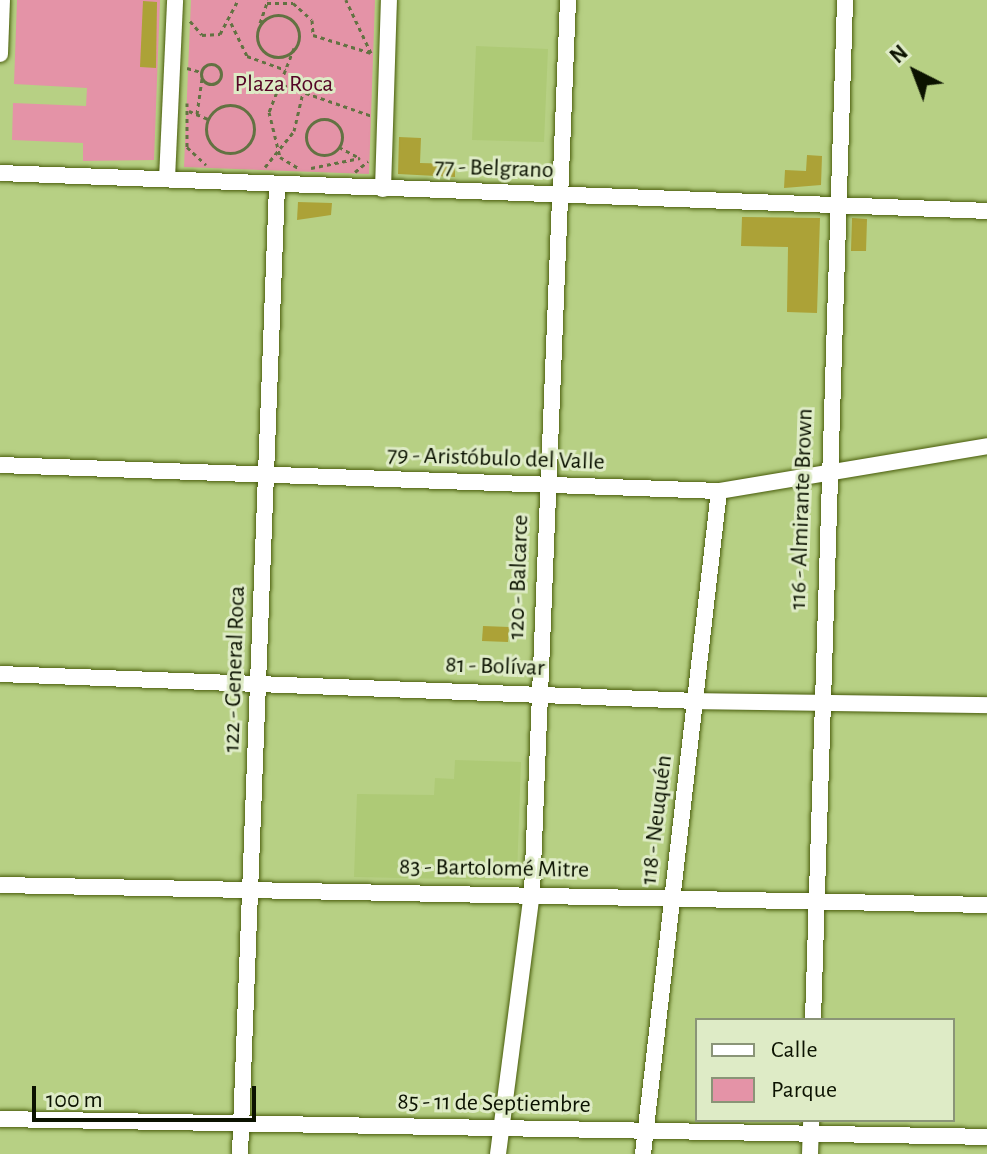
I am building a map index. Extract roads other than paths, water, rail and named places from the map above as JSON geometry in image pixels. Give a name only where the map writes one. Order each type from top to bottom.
[{"type":"street","points":[[0,54],[2,0]]},
{"type":"street","points":[[167,179],[175,0]]},
{"type":"street","points":[[383,189],[389,0]]},
{"type":"street","name":"120 - Balcarce","points":[[498,1154],[532,893],[568,0]]},
{"type":"street","name":"116 - Almirante Brown","points":[[813,1018],[819,702],[845,0]]},
{"type":"street","name":"77 - Belgrano","points":[[0,173],[987,211]]},
{"type":"street","name":"122 - General Roca","points":[[240,1154],[277,186]]},
{"type":"street","name":"79 - Aristóbulo del Valle","points":[[0,465],[719,491],[987,446]]},
{"type":"street","name":"118 - Neuquén","points":[[643,1154],[719,491]]},
{"type":"street","name":"81 - Bolívar","points":[[0,674],[260,681],[695,701],[987,705]]},
{"type":"street","name":"83 - Bartolomé Mitre","points":[[0,885],[532,893],[987,905]]},
{"type":"street","name":"85 - 11 de Septiembre","points":[[0,1119],[501,1129],[811,1127],[987,1137]]},
{"type":"street","points":[[810,1154],[811,1127]]},
{"type":"park label","name":"Plaza Roca","points":[[284,85]]}]
